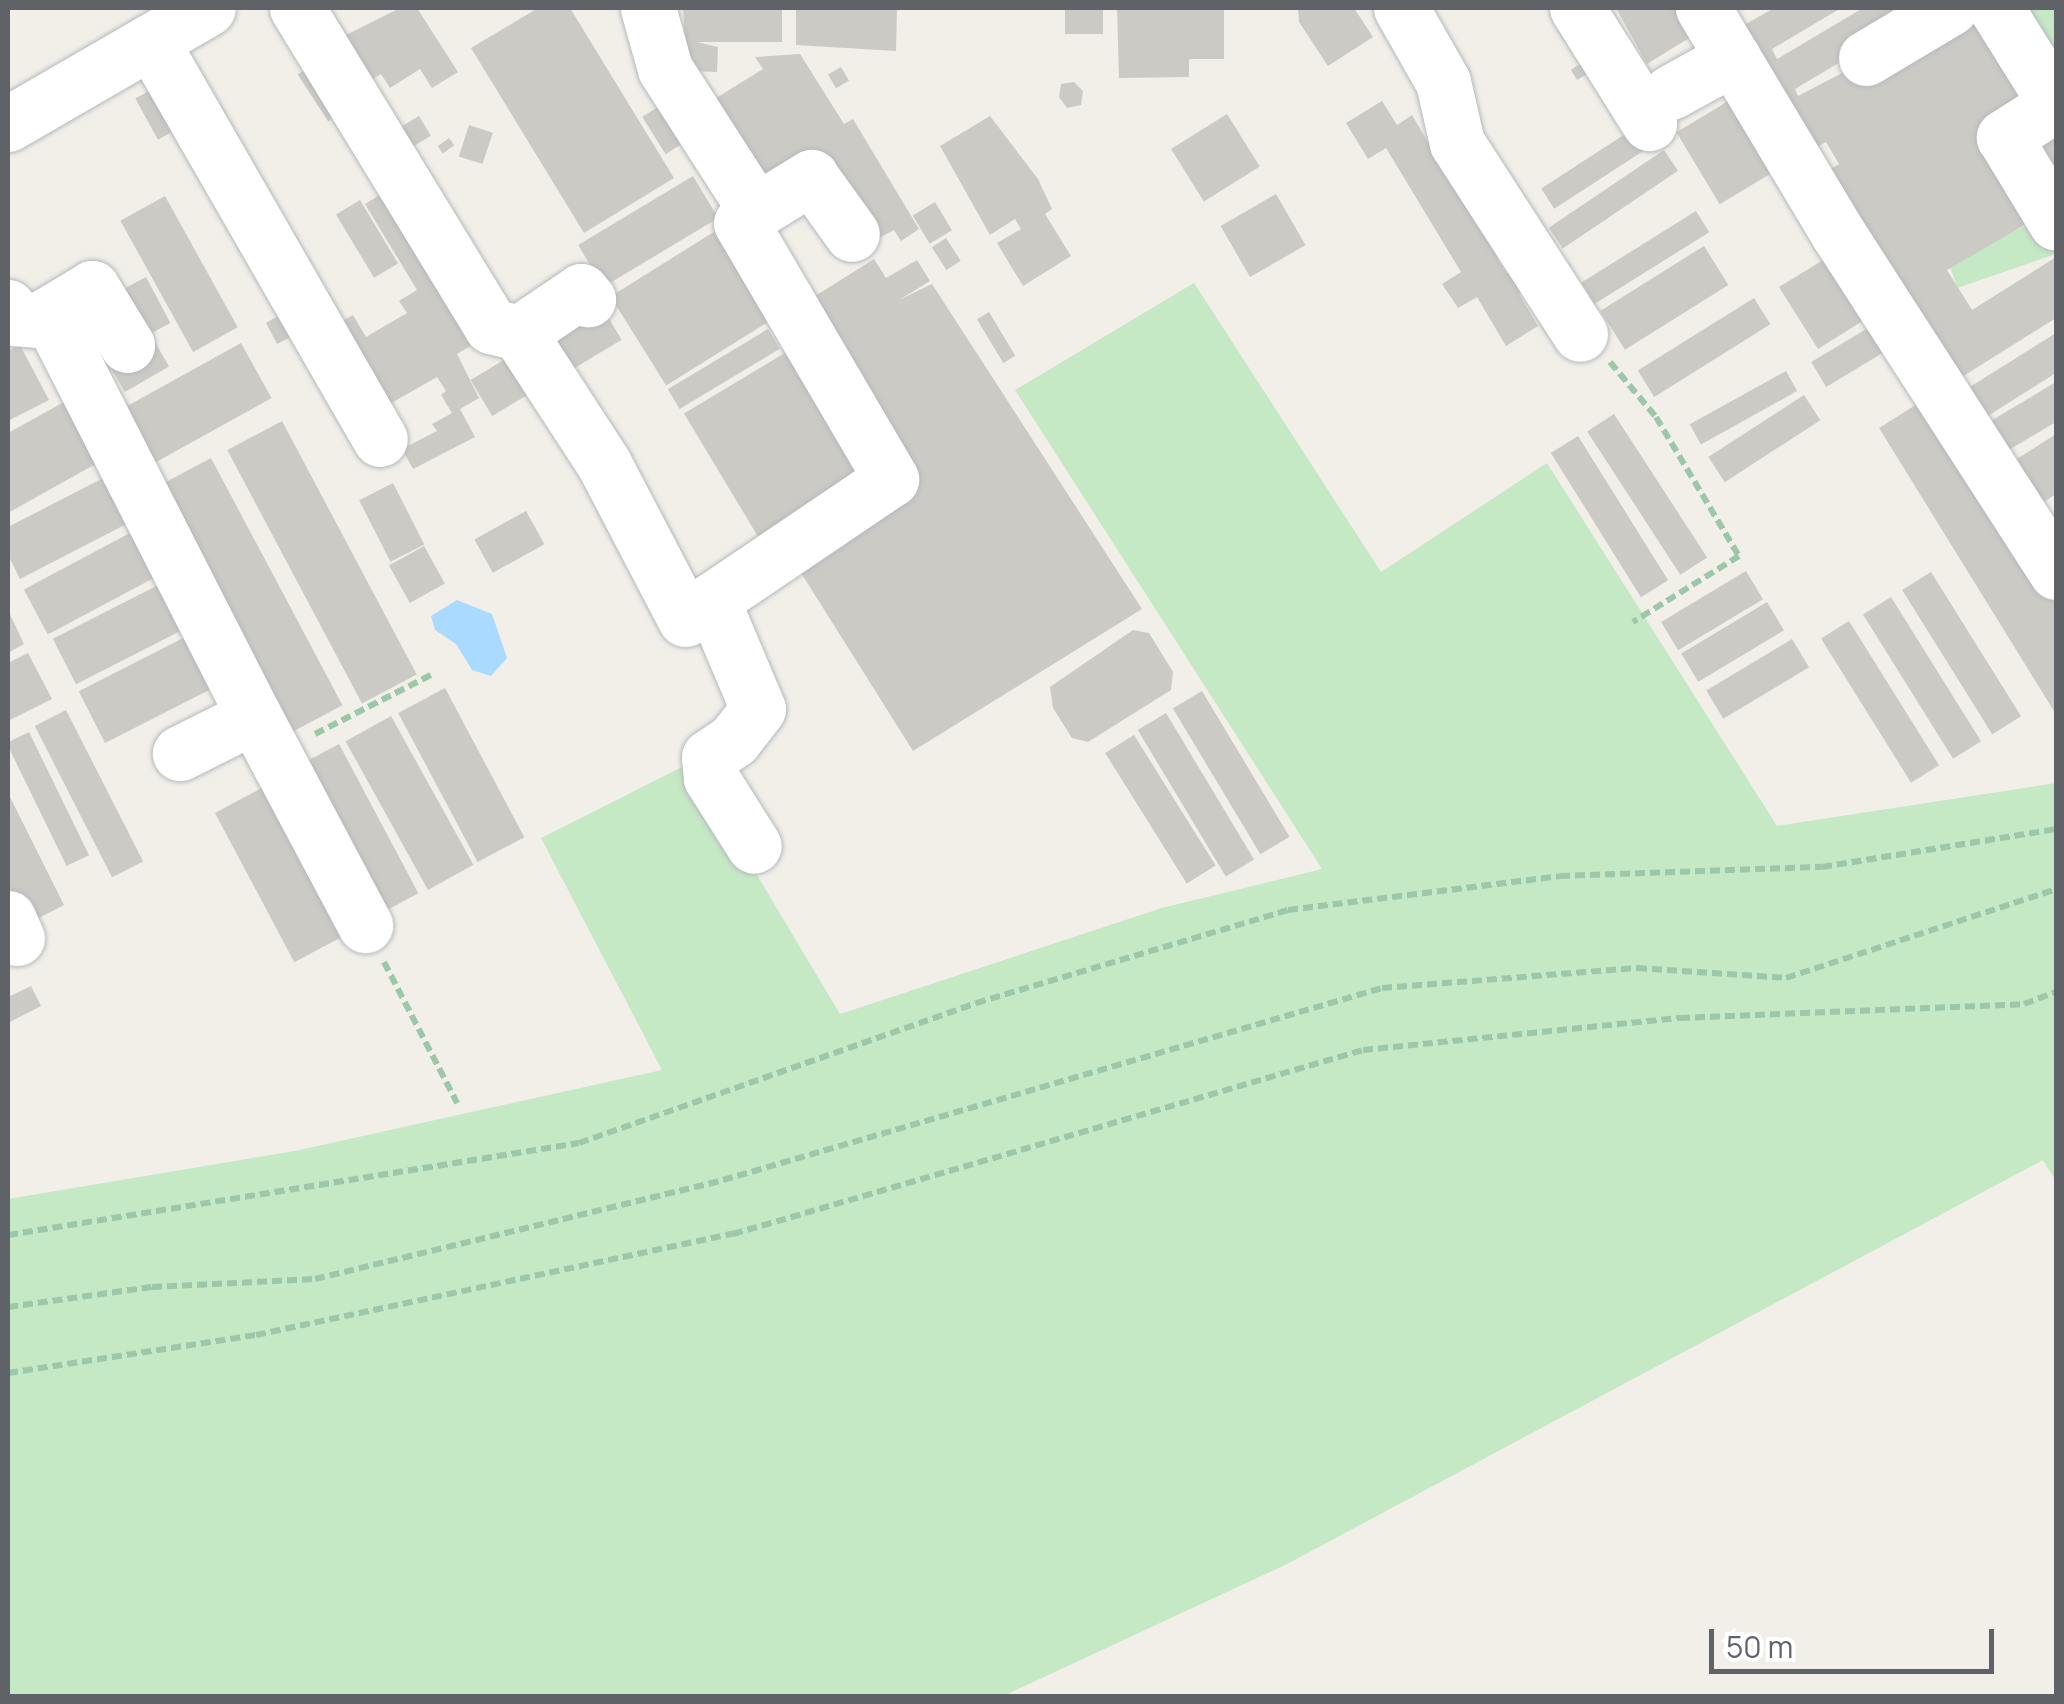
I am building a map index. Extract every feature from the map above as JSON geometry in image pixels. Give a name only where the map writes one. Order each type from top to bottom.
[{"type":"street","points":[[8,124],[208,8]]},
{"type":"street","points":[[297,8],[491,326],[519,333],[638,522],[684,619]]},
{"type":"street","points":[[648,8],[666,69],[756,211]]},
{"type":"street","points":[[1402,8],[1443,82],[1456,143],[1580,334]]},
{"type":"street","points":[[1577,8],[1660,107],[1733,58]]},
{"type":"street","points":[[1702,8],[2056,572]]},
{"type":"street","points":[[1866,58],[1950,8]]},
{"type":"street","points":[[1996,8],[2056,104],[2004,137],[2056,223]]},
{"type":"street","points":[[151,40],[380,438]]},
{"type":"street","points":[[754,846],[711,778],[709,757],[734,740],[758,709],[712,600],[891,479],[741,224],[811,176],[852,234]]},
{"type":"street","points":[[126,345],[92,288],[28,310],[266,735],[365,925]]},
{"type":"street","points":[[519,333],[581,291],[588,299]]},
{"type":"street","points":[[180,754],[266,735]]},
{"type":"path","points":[[1580,334],[1656,417],[1739,556],[1634,622]]},
{"type":"path","points":[[266,735],[431,675]]},
{"type":"path","points":[[8,1235],[579,1142],[976,1003],[1288,910],[1560,876],[1822,867],[2056,829]]},
{"type":"path","points":[[8,1308],[152,1287],[315,1279],[723,1180],[1382,988],[1637,968],[1786,978],[2056,889]]},
{"type":"path","points":[[365,925],[457,1103]]},
{"type":"path","points":[[8,1373],[256,1335],[733,1234],[1363,1050],[1680,1018],[2024,1004],[2056,992]]},
{"type":"green space","points":[[2019,8],[2056,8],[2056,67]]},
{"type":"green space","points":[[2044,220],[2056,254],[1957,288],[1946,254]]},
{"type":"green space","points":[[1194,283],[1381,572],[1547,463],[1777,826],[2056,783],[2056,1181],[2043,1160],[1287,1564],[1003,1696],[8,1696],[8,1199],[295,1151],[662,1070],[541,838],[690,763],[840,1014],[1162,908],[1322,869],[1015,390]]},
{"type":"water","points":[[457,600],[492,614],[507,658],[491,676],[472,670],[456,644],[435,630],[431,616]]},
{"type":"building","points":[[400,8],[417,8],[458,72],[432,88],[420,69],[390,88],[381,74],[368,82],[340,38]]},
{"type":"building","points":[[538,8],[570,8],[674,178],[584,233],[471,48]]},
{"type":"building","points":[[683,8],[782,8],[782,42],[697,42],[718,47],[717,72],[687,71]]},
{"type":"building","points":[[796,8],[897,8],[896,51],[796,45]]},
{"type":"building","points":[[1065,8],[1103,8],[1103,34],[1065,34]]},
{"type":"building","points":[[1117,8],[1224,8],[1224,59],[1189,59],[1189,77],[1119,78]]},
{"type":"building","points":[[1298,8],[1354,8],[1373,37],[1328,66],[1299,22]]},
{"type":"building","points":[[1616,8],[1677,8],[1694,35],[1647,64]]},
{"type":"building","points":[[1774,8],[1841,8],[1772,49],[1777,59],[1863,8],[1931,8],[1795,89],[1798,96],[1967,8],[2032,96],[2040,216],[1947,270],[1972,310],[2056,257],[2056,318],[1949,385],[1896,300],[1818,349],[1779,287],[1859,238],[1822,174],[1839,164],[1826,142],[1804,155],[1732,32]]},
{"type":"building","points":[[800,54],[844,124],[853,119],[919,229],[901,241],[894,230],[879,238],[828,155],[771,189],[713,100],[763,69],[755,57]]},
{"type":"building","points":[[317,62],[347,109],[328,121],[298,75]]},
{"type":"building","points":[[1582,63],[1588,73],[1577,80],[1571,70]]},
{"type":"building","points":[[841,67],[849,81],[836,88],[828,74]]},
{"type":"building","points":[[1074,82],[1083,91],[1081,105],[1067,108],[1059,97],[1061,84]]},
{"type":"building","points":[[158,86],[181,127],[158,140],[135,99]]},
{"type":"building","points":[[1745,91],[1788,163],[1720,204],[1676,132]]},
{"type":"building","points":[[1382,101],[1397,125],[1412,115],[1483,235],[1497,227],[1511,249],[1497,258],[1506,273],[1521,265],[1533,285],[1519,294],[1538,326],[1506,346],[1477,297],[1458,308],[1442,284],[1461,272],[1386,148],[1368,159],[1346,123]]},
{"type":"building","points":[[666,102],[689,139],[666,154],[642,117]]},
{"type":"building","points":[[1227,114],[1260,167],[1204,202],[1171,149]]},
{"type":"building","points":[[419,116],[431,136],[400,154],[388,135]]},
{"type":"building","points":[[990,116],[1038,179],[1052,209],[1045,214],[1071,256],[1023,286],[997,243],[1021,229],[1015,219],[990,235],[940,146]]},
{"type":"building","points":[[469,125],[493,133],[483,164],[459,156]]},
{"type":"building","points":[[1636,127],[1649,147],[1554,209],[1541,189]]},
{"type":"building","points":[[2056,130],[2056,206],[2022,152]]},
{"type":"building","points":[[449,138],[454,145],[443,154],[438,146]]},
{"type":"building","points":[[1664,150],[1678,171],[1563,248],[1549,228]]},
{"type":"building","points":[[693,176],[718,218],[603,287],[578,245]]},
{"type":"building","points":[[394,186],[482,339],[457,354],[479,398],[460,409],[475,437],[413,469],[402,449],[437,431],[432,424],[452,413],[441,395],[446,391],[437,377],[372,414],[329,328],[353,315],[366,337],[407,313],[399,301],[417,290],[365,204]]},
{"type":"building","points":[[1276,194],[1306,245],[1250,277],[1221,226]]},
{"type":"building","points":[[165,196],[238,327],[193,352],[120,221]]},
{"type":"building","points":[[360,200],[398,263],[374,278],[336,214]]},
{"type":"building","points":[[935,202],[952,230],[930,244],[913,215]]},
{"type":"building","points":[[1696,211],[1709,232],[1595,304],[1582,283]]},
{"type":"building","points":[[725,225],[781,314],[666,386],[611,297]]},
{"type":"building","points":[[946,238],[961,261],[946,270],[932,247]]},
{"type":"building","points":[[1704,246],[1728,285],[1625,350],[1601,311]]},
{"type":"building","points":[[874,259],[886,278],[917,260],[930,281],[899,300],[932,284],[1142,609],[913,751],[786,549],[899,479],[793,310]]},
{"type":"building","points":[[146,277],[170,323],[134,342],[110,296]]},
{"type":"building","points":[[1754,298],[1770,324],[1654,397],[1638,371]]},
{"type":"building","points":[[599,302],[622,340],[561,376],[538,339]]},
{"type":"building","points":[[288,311],[299,332],[277,344],[266,323]]},
{"type":"building","points":[[989,312],[1015,356],[1003,363],[977,319]]},
{"type":"building","points":[[1873,325],[1888,350],[1826,387],[1811,362]]},
{"type":"building","points":[[768,329],[780,349],[680,409],[668,389]]},
{"type":"building","points":[[2056,333],[2056,373],[1975,424],[1957,395]]},
{"type":"building","points":[[152,337],[169,366],[125,392],[108,363]]},
{"type":"building","points":[[241,343],[272,398],[142,470],[112,415]]},
{"type":"building","points":[[20,345],[49,400],[8,421],[8,351]]},
{"type":"building","points":[[798,345],[879,480],[765,549],[684,414]]},
{"type":"building","points":[[522,349],[544,385],[492,416],[471,380]]},
{"type":"building","points":[[1786,371],[1797,391],[1701,444],[1690,424]]},
{"type":"building","points":[[2056,382],[2056,422],[1997,457],[1979,428]]},
{"type":"building","points":[[1804,395],[1820,420],[1725,482],[1708,457]]},
{"type":"building","points":[[75,396],[108,457],[8,513],[8,433]]},
{"type":"building","points":[[1930,396],[2056,600],[2054,711],[1879,428]]},
{"type":"building","points":[[1614,414],[1707,557],[1680,575],[1587,431]]},
{"type":"building","points":[[282,421],[417,674],[362,704],[227,450]]},
{"type":"building","points":[[2056,434],[2056,494],[2030,511],[2003,468]]},
{"type":"building","points":[[1578,436],[1668,580],[1641,597],[1551,453]]},
{"type":"building","points":[[211,458],[342,705],[284,736],[153,489]]},
{"type":"building","points":[[117,471],[140,517],[20,579],[8,555],[8,527]]},
{"type":"building","points":[[393,483],[424,544],[390,562],[359,500]]},
{"type":"building","points":[[526,511],[544,544],[493,573],[474,540]]},
{"type":"building","points":[[143,526],[167,571],[48,634],[24,589]]},
{"type":"building","points":[[424,546],[445,584],[410,603],[389,565]]},
{"type":"building","points":[[1746,571],[1763,599],[1678,650],[1661,622]]},
{"type":"building","points":[[1931,572],[2021,716],[1992,734],[1902,590]]},
{"type":"building","points":[[174,577],[197,622],[76,684],[53,639]]},
{"type":"building","points":[[1891,597],[1981,741],[1953,759],[1863,614]]},
{"type":"building","points":[[1767,602],[1784,630],[1698,682],[1681,654]]},
{"type":"building","points":[[8,610],[24,644],[8,653]]},
{"type":"building","points":[[1849,621],[1939,765],[1911,783],[1821,638]]},
{"type":"building","points":[[199,630],[225,682],[105,743],[79,691]]},
{"type":"building","points":[[1133,630],[1149,633],[1173,672],[1171,690],[1088,742],[1072,738],[1053,708],[1050,687]]},
{"type":"building","points":[[1792,639],[1809,667],[1723,719],[1706,691]]},
{"type":"building","points":[[28,653],[52,699],[8,721],[8,663]]},
{"type":"building","points":[[445,688],[524,837],[478,862],[398,713]]},
{"type":"building","points":[[1202,691],[1290,837],[1260,854],[1173,709]]},
{"type":"building","points":[[66,710],[143,861],[112,877],[35,726]]},
{"type":"building","points":[[1166,713],[1254,860],[1226,877],[1138,730]]},
{"type":"building","points":[[391,716],[473,865],[428,890],[346,741]]},
{"type":"building","points":[[29,732],[89,855],[67,866],[8,746],[8,742]]},
{"type":"building","points":[[1134,735],[1216,866],[1187,884],[1105,753]]},
{"type":"building","points":[[339,744],[418,893],[372,918],[293,768]]},
{"type":"building","points":[[275,781],[354,930],[294,962],[215,813]]},
{"type":"building","points":[[8,793],[64,905],[27,924],[8,884]]},
{"type":"building","points":[[31,986],[41,1006],[8,1023],[8,997]]}]
